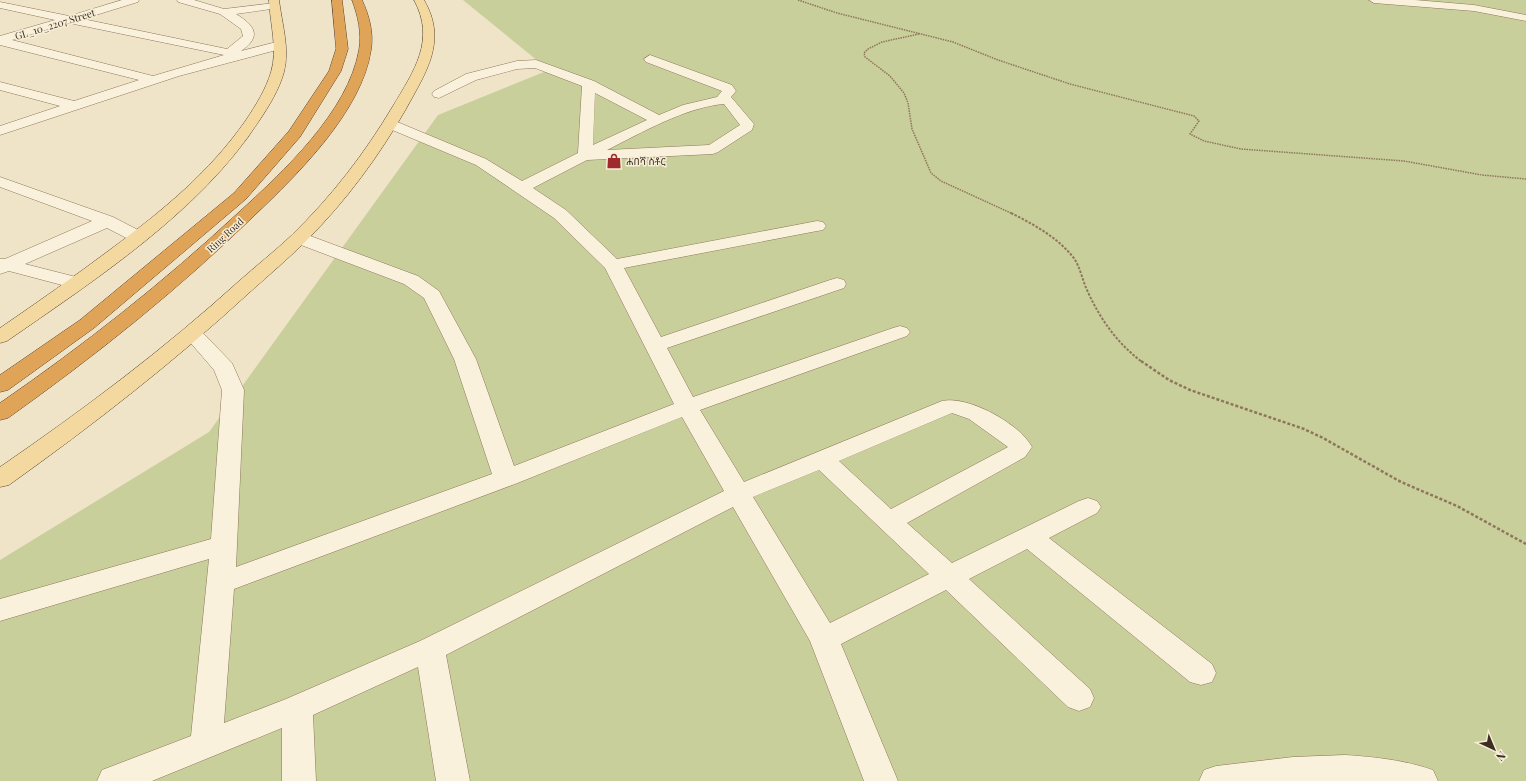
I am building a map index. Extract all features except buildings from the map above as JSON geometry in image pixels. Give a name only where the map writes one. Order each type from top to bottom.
[{"type":"highway","name":"Ring Road","points":[[0,385],[87,324],[246,191],[295,134],[335,71],[342,49],[337,0]]},
{"type":"highway","name":"Ring Road","points":[[0,412],[52,377],[134,316],[210,250],[284,180],[336,115],[359,71],[366,45],[366,33],[356,0]]},
{"type":"main road","points":[[0,479],[108,401],[193,334],[299,238],[364,164],[390,124],[425,62],[429,43],[429,20],[419,0]]},
{"type":"main road","points":[[0,337],[77,283],[138,237],[191,194],[218,166],[243,135],[266,98],[279,67],[280,45],[274,3]]},
{"type":"street","name":"GL_10_2207 Street","points":[[0,41],[134,0]]},
{"type":"street","points":[[182,0],[224,12],[241,21],[249,32],[249,38],[232,54]]},
{"type":"street","points":[[1374,0],[1474,8],[1526,18]]},
{"type":"street","points":[[224,12],[274,3]]},
{"type":"street","points":[[0,5],[232,54]]},
{"type":"street","points":[[0,41],[155,80]]},
{"type":"street","points":[[0,131],[232,54],[280,45]]},
{"type":"street","points":[[650,59],[727,88],[729,91],[723,98]]},
{"type":"street","points":[[439,94],[470,77],[528,64],[536,64],[589,84],[658,120]]},
{"type":"street","points":[[585,156],[589,84]]},
{"type":"street","points":[[0,86],[76,106]]},
{"type":"street","points":[[521,188],[585,156],[658,120],[716,99],[723,98],[728,100],[747,124],[747,126],[713,149],[585,156]]},
{"type":"street","points":[[390,124],[481,162],[560,214],[612,265],[688,407],[824,639],[881,781]]},
{"type":"street","points":[[0,182],[107,221],[138,237]]},
{"type":"street","points":[[2,265],[107,221]]},
{"type":"street","points":[[612,265],[817,226]]},
{"type":"street","points":[[299,238],[380,270],[411,280],[432,296],[465,359],[506,478]]},
{"type":"street","points":[[2,265],[77,283]]},
{"type":"street","points":[[656,345],[837,284]]},
{"type":"street","points":[[220,583],[506,478],[688,407],[900,332]]},
{"type":"street","points":[[193,334],[224,368],[233,390],[224,545],[206,744]]},
{"type":"street","points":[[114,781],[165,771],[206,744],[297,708],[430,650],[738,494],[950,406],[960,406],[970,409],[1018,442],[1020,447],[1017,452],[889,521]]},
{"type":"street","points":[[822,459],[1079,698]]},
{"type":"street","points":[[824,639],[1088,507]]},
{"type":"street","points":[[1030,536],[1201,673]]},
{"type":"street","points":[[0,610],[224,545]]},
{"type":"street","points":[[430,650],[453,781]]},
{"type":"street","points":[[297,708],[299,781]]},
{"type":"street","points":[[1216,781],[1276,773],[1352,769],[1403,776],[1421,781]]},
{"type":"path","points":[[798,0],[837,14],[912,30],[919,34],[953,42],[979,51],[998,60],[1070,84],[1194,116],[1199,121],[1190,134],[1204,142],[1241,149],[1404,161],[1482,175],[1526,179]]},
{"type":"path","points":[[919,34],[880,44],[864,53],[865,57],[890,76],[904,93],[908,103],[912,129],[931,173],[941,181],[1033,224],[1058,240],[1074,259],[1088,292],[1116,339],[1130,354],[1180,384],[1323,438],[1401,482],[1457,506],[1526,544]]},
{"type":"green space","points":[[463,0],[1526,0],[1526,781],[0,781],[0,560],[209,432],[438,115],[549,70]]},
{"type":"place","name":"ሐበሻ ስቶር","points":[[614,161]]}]
